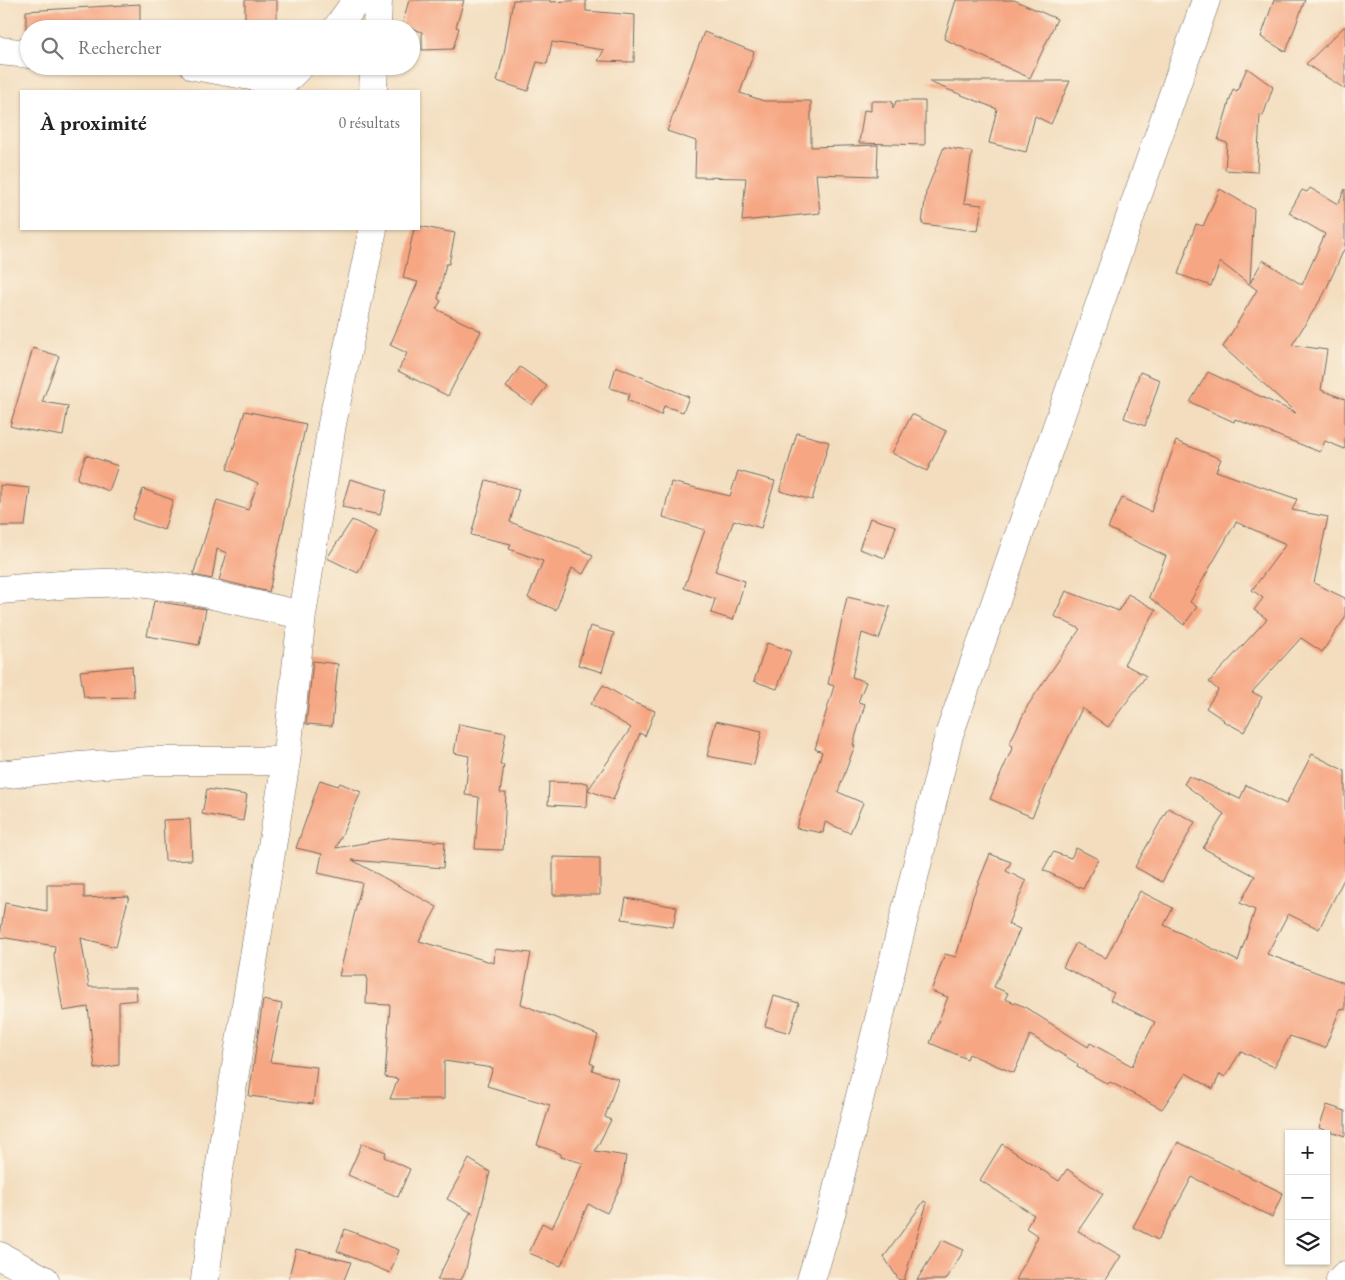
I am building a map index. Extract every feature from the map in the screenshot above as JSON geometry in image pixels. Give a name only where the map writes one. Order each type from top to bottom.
[{"type":"main road","points":[[343,20],[357,0]]},
{"type":"main road","points":[[377,20],[378,0]]},
{"type":"main road","points":[[811,1280],[830,1218],[949,735],[1206,0]]},
{"type":"main road","points":[[0,51],[20,53]]},
{"type":"main road","points":[[245,75],[284,82],[291,75]]},
{"type":"main road","points":[[373,90],[374,75]]},
{"type":"main road","points":[[205,1280],[218,1176],[286,761],[302,614],[332,424],[373,230]]},
{"type":"main road","points":[[0,590],[72,584],[131,582],[186,589],[302,614]]},
{"type":"main road","points":[[0,775],[79,766],[150,761],[286,761]]},
{"type":"main road","points":[[0,1256],[45,1280]]},
{"type":"main road","points":[[1340,1280],[1345,1275]]},
{"type":"building","points":[[245,0],[277,0],[277,20],[245,20]]},
{"type":"building","points":[[409,0],[464,0],[456,27],[459,28],[453,49],[422,50],[420,20],[403,20]]},
{"type":"building","points":[[513,0],[550,0],[550,2],[586,0],[586,11],[635,15],[634,62],[598,61],[604,50],[552,42],[547,64],[537,62],[528,91],[497,81],[504,54]]},
{"type":"building","points":[[956,0],[1014,0],[1057,19],[1030,78],[944,39]]},
{"type":"building","points":[[1274,0],[1305,0],[1286,52],[1261,37]]},
{"type":"building","points":[[140,4],[140,20],[26,20],[26,11]]},
{"type":"building","points":[[1345,26],[1345,89],[1306,64]]},
{"type":"building","points":[[704,32],[754,52],[740,93],[764,101],[811,101],[811,147],[878,145],[877,176],[816,174],[820,213],[742,221],[746,178],[695,177],[696,141],[667,131]]},
{"type":"building","points":[[1247,68],[1273,87],[1263,116],[1260,115],[1257,172],[1225,170],[1227,143],[1218,140],[1233,89],[1237,91]]},
{"type":"building","points":[[929,81],[1070,81],[1051,124],[1035,116],[1026,152],[989,143],[997,109]]},
{"type":"building","points":[[871,101],[892,101],[893,109],[896,101],[925,101],[925,145],[859,143],[864,110],[871,111]]},
{"type":"building","points":[[944,147],[972,152],[964,203],[982,205],[978,231],[922,224],[926,192]]},
{"type":"building","points":[[1310,188],[1338,204],[1345,189],[1345,247],[1324,294],[1292,345],[1327,350],[1321,390],[1345,399],[1345,449],[1325,441],[1320,452],[1235,419],[1234,422],[1190,402],[1208,372],[1296,413],[1223,347],[1257,290],[1220,262],[1211,286],[1178,274],[1196,224],[1203,226],[1220,189],[1254,209],[1250,283],[1263,260],[1302,285],[1325,234],[1289,213],[1302,190],[1307,192]]},
{"type":"building","points":[[420,226],[455,233],[449,264],[446,264],[438,299],[441,301],[436,309],[481,331],[448,396],[398,371],[407,353],[390,345],[418,282],[403,278],[414,230],[420,230]]},
{"type":"building","points":[[33,348],[59,356],[42,402],[68,406],[63,436],[10,426]]},
{"type":"building","points":[[616,366],[689,397],[683,412],[664,406],[661,415],[627,400],[630,394],[610,388]]},
{"type":"building","points":[[520,367],[547,386],[532,405],[506,387]]},
{"type":"building","points":[[1140,372],[1160,380],[1145,426],[1124,418]]},
{"type":"building","points":[[245,411],[306,424],[269,592],[219,580],[227,553],[217,549],[212,579],[193,575],[217,500],[248,510],[258,483],[227,469]]},
{"type":"building","points":[[912,414],[946,431],[927,471],[892,453]]},
{"type":"building","points":[[797,433],[829,442],[812,500],[780,491]]},
{"type":"building","points":[[1176,441],[1221,459],[1216,471],[1297,499],[1292,510],[1328,517],[1314,583],[1345,598],[1345,618],[1322,652],[1301,638],[1252,692],[1262,697],[1244,732],[1223,721],[1206,708],[1218,690],[1209,682],[1267,619],[1254,610],[1263,598],[1252,590],[1286,544],[1236,522],[1190,602],[1197,607],[1184,625],[1149,597],[1166,556],[1108,528],[1122,498],[1151,512]]},
{"type":"building","points":[[86,455],[118,466],[109,491],[77,479]]},
{"type":"building","points":[[738,471],[775,481],[761,528],[734,520],[715,571],[745,581],[733,620],[711,613],[715,599],[684,588],[705,530],[663,517],[671,482],[730,496]]},
{"type":"building","points":[[350,479],[387,490],[380,515],[342,507]]},
{"type":"building","points":[[486,480],[519,489],[510,522],[579,548],[593,556],[583,574],[572,568],[556,610],[528,598],[543,561],[509,549],[511,544],[471,535]]},
{"type":"building","points":[[0,485],[30,488],[25,526],[0,526]]},
{"type":"building","points":[[143,489],[173,500],[164,530],[132,519]]},
{"type":"building","points":[[870,518],[896,526],[885,558],[859,549]]},
{"type":"building","points":[[352,520],[377,532],[358,573],[327,558]]},
{"type":"building","points":[[1066,591],[1119,611],[1128,594],[1156,610],[1124,664],[1146,676],[1108,727],[1082,708],[1032,817],[990,799],[1013,746],[1009,744],[1028,705],[1080,629],[1054,616]]},
{"type":"building","points":[[847,597],[890,607],[879,639],[862,633],[852,677],[866,682],[858,702],[865,704],[853,745],[855,745],[838,792],[863,803],[850,833],[825,822],[823,833],[796,828],[822,752],[815,749],[834,686],[828,684]]},
{"type":"building","points":[[154,601],[206,609],[199,645],[147,636]]},
{"type":"building","points":[[590,626],[614,633],[602,672],[578,665]]},
{"type":"building","points":[[767,643],[791,651],[777,689],[754,681]]},
{"type":"building","points":[[313,661],[338,664],[332,726],[306,724]]},
{"type":"building","points":[[132,666],[134,697],[84,697],[80,671]]},
{"type":"building","points":[[603,685],[632,702],[655,711],[645,736],[640,733],[613,800],[588,790],[631,728],[591,704]]},
{"type":"building","points":[[716,721],[762,731],[754,765],[707,756]]},
{"type":"building","points":[[459,724],[506,733],[500,765],[504,765],[500,793],[506,793],[503,850],[475,849],[479,797],[465,795],[469,756],[454,753]]},
{"type":"building","points":[[1312,754],[1345,771],[1345,877],[1319,929],[1288,914],[1267,954],[1345,983],[1345,1010],[1340,1009],[1325,1048],[1290,1036],[1274,1067],[1241,1051],[1225,1077],[1220,1074],[1213,1089],[1186,1073],[1162,1109],[1110,1082],[1108,1084],[1077,1067],[1078,1064],[1030,1035],[1014,1073],[969,1054],[967,1059],[930,1043],[948,997],[931,991],[945,954],[956,957],[973,896],[990,854],[1011,862],[1006,871],[1026,881],[1008,924],[1020,929],[994,987],[1008,993],[1005,999],[1023,1006],[1088,1047],[1090,1043],[1132,1066],[1155,1022],[1110,1000],[1114,993],[1063,967],[1076,943],[1106,958],[1140,891],[1173,908],[1164,925],[1238,961],[1255,910],[1240,903],[1255,876],[1203,848],[1224,814],[1184,784],[1189,776],[1240,799],[1246,785],[1286,804]]},
{"type":"building","points":[[320,780],[338,786],[340,783],[361,792],[336,848],[392,838],[445,842],[443,868],[352,860],[437,907],[419,941],[494,963],[495,949],[531,953],[521,1004],[598,1035],[590,1063],[594,1065],[592,1070],[618,1079],[605,1117],[611,1120],[595,1151],[626,1156],[622,1183],[607,1213],[588,1204],[561,1266],[529,1253],[542,1223],[552,1228],[583,1163],[561,1157],[561,1154],[537,1145],[550,1105],[487,1086],[493,1068],[444,1061],[444,1099],[390,1099],[398,1079],[385,1077],[390,1005],[366,1004],[367,976],[339,976],[362,883],[318,873],[322,854],[296,848]]},
{"type":"building","points":[[549,782],[588,783],[587,807],[548,805]]},
{"type":"building","points":[[207,789],[247,795],[243,821],[202,814]]},
{"type":"building","points":[[1168,808],[1195,822],[1162,882],[1135,867]]},
{"type":"building","points":[[190,819],[192,860],[165,861],[163,820]]},
{"type":"building","points":[[1076,848],[1098,859],[1083,889],[1043,870],[1053,852],[1071,858]]},
{"type":"building","points":[[553,857],[600,858],[600,895],[553,895]]},
{"type":"building","points":[[47,885],[84,885],[84,898],[129,896],[116,947],[81,938],[89,987],[136,987],[137,1000],[119,1002],[119,1065],[95,1069],[88,1007],[63,1011],[54,956],[55,946],[0,937],[5,903],[47,911]]},
{"type":"building","points":[[626,898],[677,907],[673,927],[622,919]]},
{"type":"building","points":[[774,996],[799,1003],[790,1033],[765,1026]]},
{"type":"building","points":[[263,1000],[282,1004],[270,1062],[317,1067],[313,1104],[249,1096]]},
{"type":"building","points":[[1327,1105],[1345,1111],[1345,1136],[1319,1128]]},
{"type":"building","points":[[1178,1142],[1283,1193],[1272,1217],[1192,1177],[1158,1240],[1133,1227]]},
{"type":"building","points":[[362,1143],[386,1152],[384,1157],[410,1169],[398,1197],[348,1175]]},
{"type":"building","points":[[1002,1144],[1059,1181],[1067,1169],[1103,1194],[1078,1231],[1121,1256],[1106,1280],[1016,1280],[1038,1236],[1026,1228],[1034,1215],[980,1180]]},
{"type":"building","points":[[469,1159],[490,1172],[465,1272],[461,1280],[437,1280],[470,1213],[474,1214],[447,1199]]},
{"type":"building","points":[[924,1201],[927,1203],[904,1280],[899,1280],[884,1257]]},
{"type":"building","points":[[345,1229],[399,1250],[390,1273],[337,1251]]},
{"type":"building","points":[[942,1240],[964,1250],[946,1280],[917,1280]]},
{"type":"building","points":[[296,1249],[351,1262],[344,1280],[288,1280]]}]
